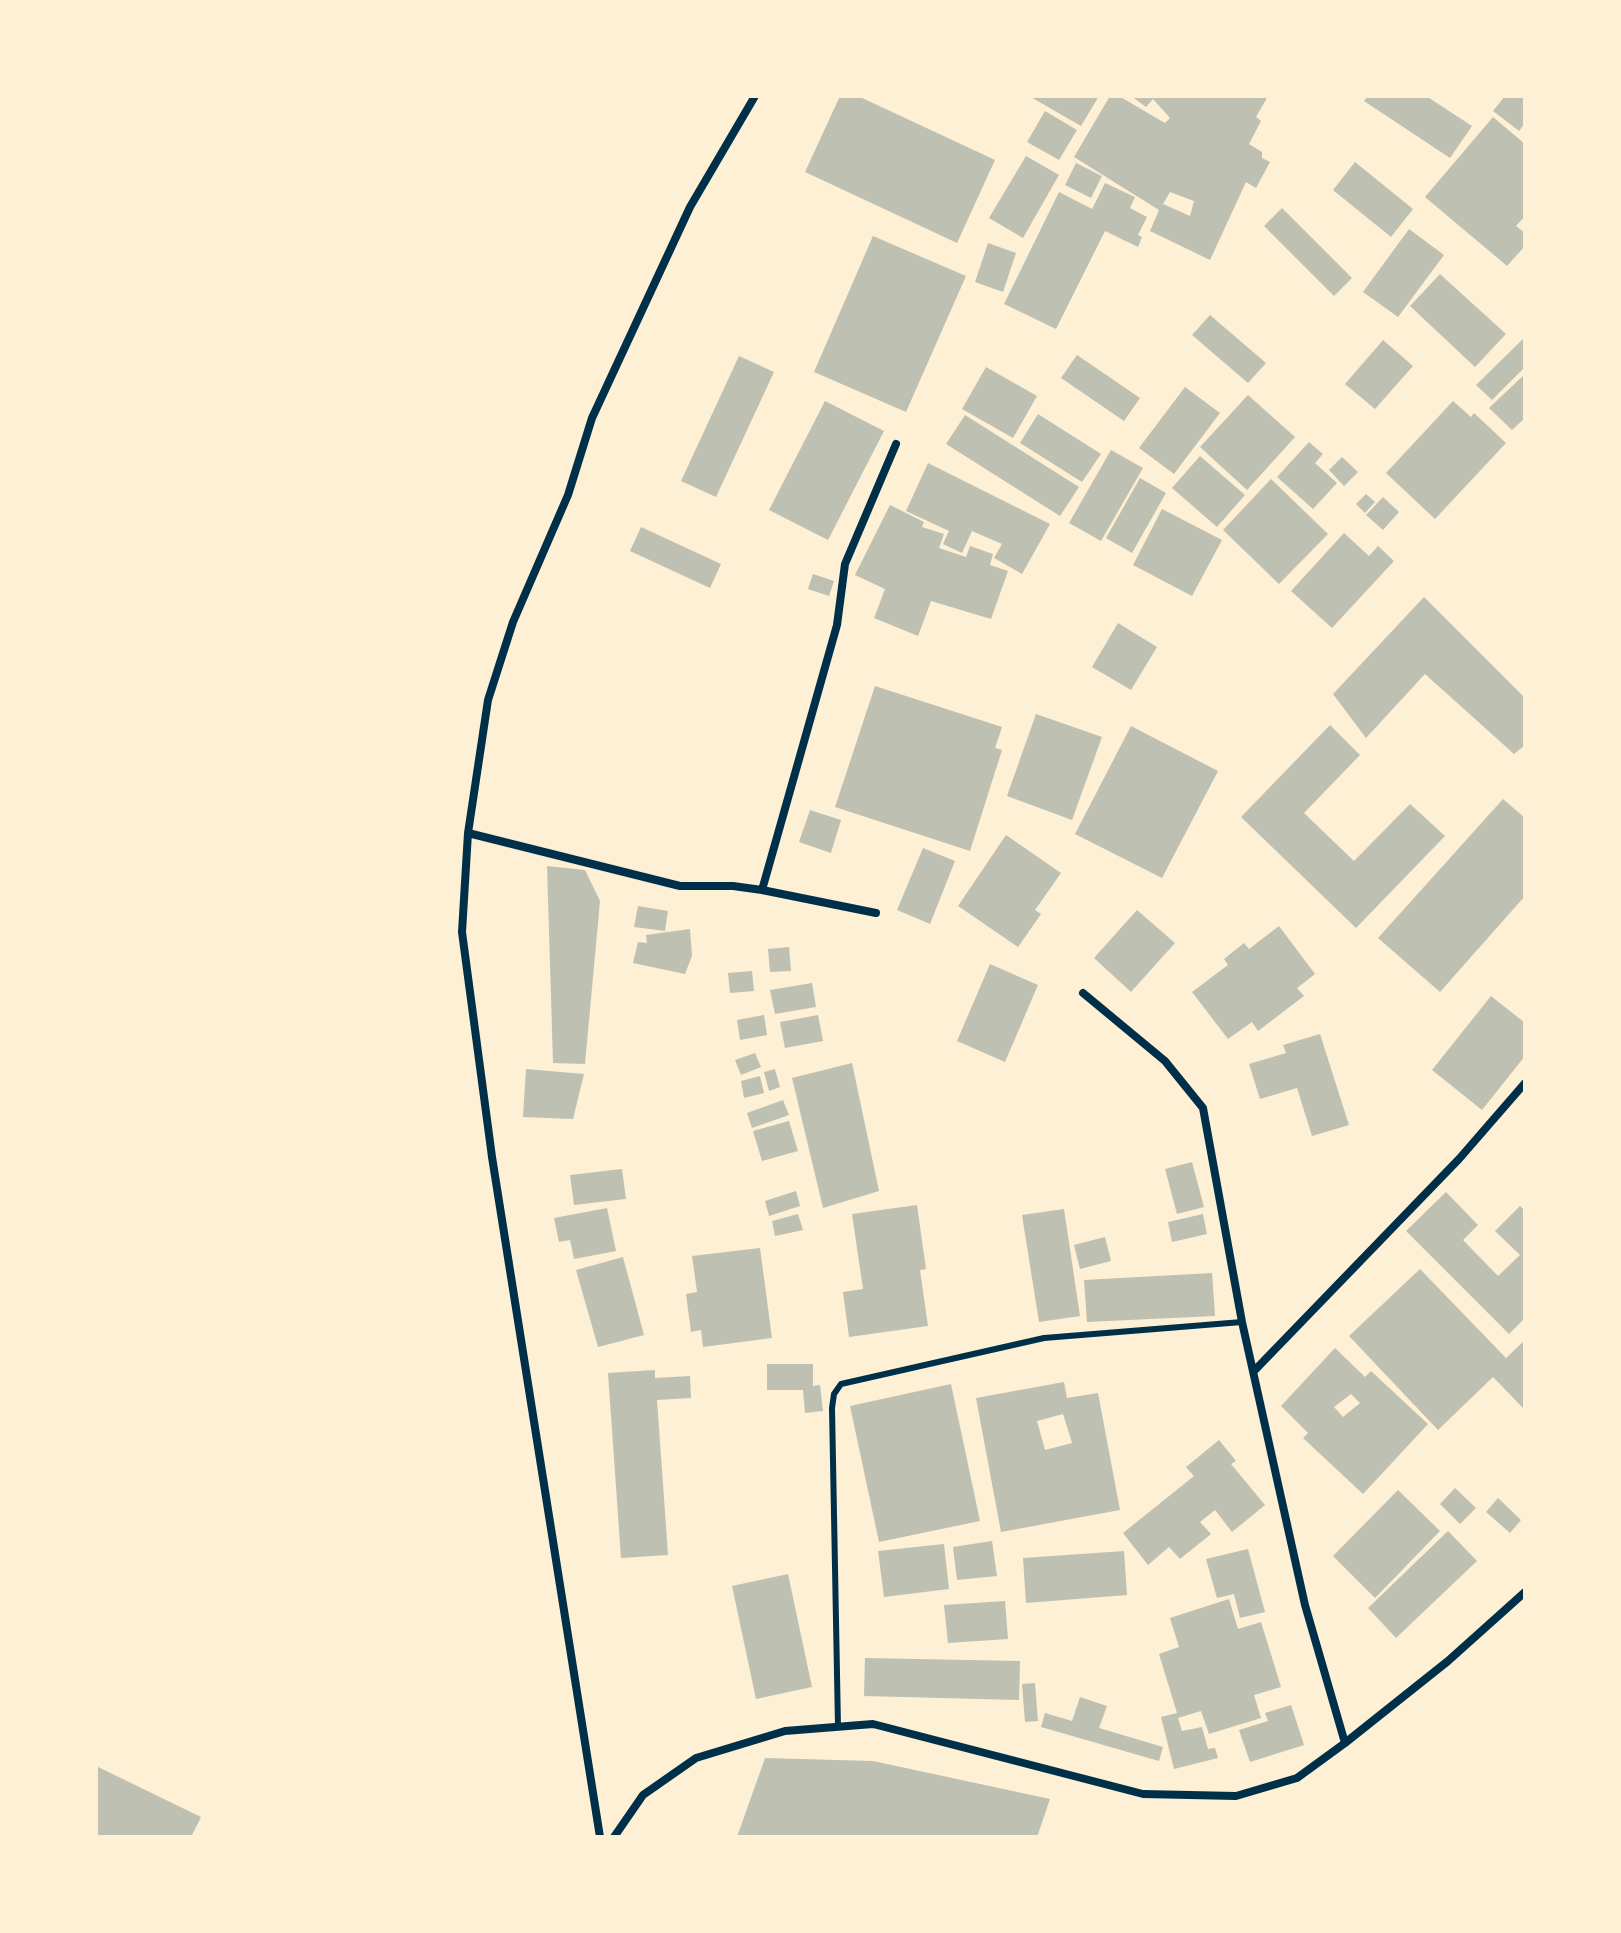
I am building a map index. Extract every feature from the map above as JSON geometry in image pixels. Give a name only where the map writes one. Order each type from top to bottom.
[{"type":"street","points":[[600,1837],[492,1157],[462,932],[468,833],[488,700],[513,622],[568,495],[592,418],[690,207],[755,96]]},
{"type":"street","points":[[762,890],[837,625],[845,564],[896,444]]},
{"type":"street","points":[[468,833],[680,886],[762,890],[876,913]]},
{"type":"street","points":[[1083,993],[1165,1061],[1203,1108],[1242,1322],[1305,1605],[1345,1743]]},
{"type":"street","points":[[1254,1371],[1459,1159],[1525,1083]]},
{"type":"street","points":[[614,1837],[643,1795],[696,1758],[785,1731],[873,1724],[1143,1794],[1236,1796],[1297,1778],[1448,1661],[1525,1592]]},
{"type":"lane","points":[[838,1727],[832,1408],[834,1394],[841,1384],[1044,1338],[1242,1322]]},
{"type":"building","points":[[840,96],[858,96],[995,160],[957,243],[805,172]]},
{"type":"building","points":[[1029,96],[1099,96],[1081,126]]},
{"type":"building","points":[[1110,96],[1119,96],[1165,123],[1170,118],[1153,99],[1146,107],[1131,96],[1268,96],[1256,117],[1261,121],[1249,144],[1270,162],[1256,188],[1246,182],[1210,260],[1150,231],[1159,210],[1074,157]],"holes":[[[1170,192],[1194,201],[1190,216],[1163,204]]]},
{"type":"building","points":[[1368,96],[1426,96],[1472,126],[1450,158],[1364,101]]},
{"type":"building","points":[[1505,96],[1525,96],[1525,123],[1519,131],[1493,111]]},
{"type":"building","points":[[1045,111],[1077,130],[1059,160],[1027,142]]},
{"type":"building","points":[[1493,117],[1525,144],[1525,216],[1516,226],[1525,233],[1525,246],[1507,266],[1425,197]]},
{"type":"building","points":[[1026,156],[1059,175],[1023,238],[989,218]]},
{"type":"building","points":[[1355,162],[1413,209],[1391,237],[1333,190]]},
{"type":"building","points":[[1076,163],[1102,176],[1091,198],[1065,185]]},
{"type":"building","points":[[1105,183],[1135,197],[1130,208],[1147,217],[1138,235],[1142,237],[1138,247],[1105,231],[1056,329],[1004,304],[1059,192],[1092,209]]},
{"type":"building","points":[[1282,208],[1352,278],[1334,296],[1264,226]]},
{"type":"building","points":[[1409,229],[1444,255],[1398,317],[1363,292]]},
{"type":"building","points":[[873,236],[966,276],[906,412],[814,372]]},
{"type":"building","points":[[988,243],[1016,253],[1003,292],[975,282]]},
{"type":"building","points":[[1440,274],[1506,334],[1475,367],[1410,306]]},
{"type":"building","points":[[1210,315],[1266,363],[1248,383],[1192,335]]},
{"type":"building","points":[[1525,337],[1525,367],[1492,400],[1476,385]]},
{"type":"building","points":[[1383,340],[1413,366],[1375,409],[1345,384]]},
{"type":"building","points":[[1077,355],[1140,398],[1124,421],[1061,378]]},
{"type":"building","points":[[739,356],[774,372],[716,497],[681,481]]},
{"type":"building","points":[[986,367],[1037,396],[1013,438],[962,409]]},
{"type":"building","points":[[1525,374],[1525,418],[1512,430],[1489,408]]},
{"type":"building","points":[[1185,387],[1220,413],[1174,474],[1139,448]]},
{"type":"building","points":[[1248,395],[1295,437],[1247,490],[1200,447]]},
{"type":"building","points":[[825,401],[884,431],[828,540],[769,510]]},
{"type":"building","points":[[1453,401],[1471,417],[1474,413],[1506,443],[1435,519],[1386,473]]},
{"type":"building","points":[[1038,414],[1101,454],[1082,482],[1020,443]]},
{"type":"building","points":[[965,415],[1079,487],[1060,516],[946,444]]},
{"type":"building","points":[[1309,442],[1323,454],[1315,463],[1337,483],[1313,509],[1277,477]]},
{"type":"building","points":[[1111,450],[1143,468],[1101,541],[1069,523]]},
{"type":"building","points":[[1200,456],[1245,495],[1217,527],[1172,488]]},
{"type":"building","points":[[1342,457],[1358,472],[1344,486],[1329,470]]},
{"type":"building","points":[[928,463],[1050,524],[1022,574],[994,558],[1002,544],[972,531],[962,553],[943,544],[949,531],[906,511]]},
{"type":"building","points":[[1140,478],[1166,493],[1132,553],[1106,538]]},
{"type":"building","points":[[1271,479],[1328,534],[1279,584],[1223,530]]},
{"type":"building","points":[[1366,494],[1375,502],[1365,513],[1356,504]]},
{"type":"building","points":[[1383,497],[1399,512],[1383,530],[1366,515]]},
{"type":"building","points":[[890,505],[924,522],[922,527],[944,534],[939,548],[966,557],[970,546],[993,554],[990,565],[1008,571],[991,619],[931,601],[918,636],[874,618],[885,589],[855,575]]},
{"type":"building","points":[[1162,509],[1222,540],[1192,596],[1133,565]]},
{"type":"building","points":[[641,527],[721,564],[710,588],[630,551]]},
{"type":"building","points":[[1344,533],[1369,556],[1378,546],[1394,561],[1332,628],[1291,591]]},
{"type":"building","points":[[813,574],[834,581],[829,596],[808,589]]},
{"type":"building","points":[[1424,597],[1525,698],[1525,745],[1514,754],[1425,674],[1366,738],[1333,694]]},
{"type":"building","points":[[1118,623],[1157,647],[1131,690],[1092,667]]},
{"type":"building","points":[[875,686],[1002,727],[995,748],[1002,750],[970,851],[835,807]]},
{"type":"building","points":[[1036,714],[1102,737],[1072,820],[1007,796]]},
{"type":"building","points":[[1330,725],[1360,755],[1304,813],[1354,861],[1410,804],[1445,836],[1356,928],[1241,817]]},
{"type":"building","points":[[1131,726],[1218,771],[1162,878],[1075,834]]},
{"type":"building","points":[[1503,799],[1525,818],[1525,896],[1440,992],[1378,938]]},
{"type":"building","points":[[810,810],[841,820],[831,853],[799,842]]},
{"type":"building","points":[[1006,835],[1061,873],[1035,910],[1041,914],[1018,947],[958,906]]},
{"type":"building","points":[[923,848],[955,861],[930,924],[897,910]]},
{"type":"building","points":[[547,866],[585,870],[600,901],[585,1064],[553,1063]]},
{"type":"building","points":[[638,906],[668,911],[665,931],[634,927]]},
{"type":"building","points":[[1137,910],[1175,943],[1131,992],[1094,958]]},
{"type":"building","points":[[1279,926],[1315,974],[1297,988],[1304,996],[1258,1031],[1252,1022],[1228,1039],[1192,992],[1228,965],[1224,959],[1244,943],[1249,949]]},
{"type":"building","points":[[690,929],[692,956],[685,974],[633,963],[638,942],[647,943],[646,935]]},
{"type":"building","points":[[789,947],[791,971],[770,972],[768,949]]},
{"type":"building","points":[[990,964],[1038,985],[1005,1062],[957,1041]]},
{"type":"building","points":[[752,971],[754,991],[730,993],[728,973]]},
{"type":"building","points":[[812,983],[816,1007],[775,1014],[770,990]]},
{"type":"building","points":[[1491,996],[1525,1023],[1525,1056],[1482,1110],[1432,1070]]},
{"type":"building","points":[[764,1015],[767,1035],[740,1040],[737,1020]]},
{"type":"building","points":[[818,1015],[823,1041],[785,1048],[780,1022]]},
{"type":"building","points":[[1320,1034],[1349,1125],[1312,1136],[1297,1088],[1260,1099],[1249,1064],[1286,1053],[1283,1045]]},
{"type":"building","points":[[755,1053],[761,1067],[741,1075],[735,1060]]},
{"type":"building","points":[[852,1063],[879,1191],[823,1208],[792,1078]]},
{"type":"building","points":[[526,1069],[584,1074],[573,1119],[523,1117]]},
{"type":"building","points":[[775,1069],[780,1087],[769,1091],[764,1072]]},
{"type":"building","points":[[760,1076],[764,1093],[744,1098],[741,1081]]},
{"type":"building","points":[[783,1100],[789,1115],[752,1128],[747,1113]]},
{"type":"building","points":[[789,1121],[798,1151],[762,1161],[753,1131]]},
{"type":"building","points":[[1192,1162],[1204,1207],[1177,1214],[1165,1169]]},
{"type":"building","points":[[622,1169],[626,1199],[574,1205],[570,1175]]},
{"type":"building","points":[[796,1191],[800,1206],[769,1216],[765,1201]]},
{"type":"building","points":[[1446,1192],[1478,1225],[1463,1240],[1498,1276],[1520,1255],[1495,1231],[1520,1206],[1525,1211],[1525,1318],[1509,1334],[1406,1231]]},
{"type":"building","points":[[917,1205],[926,1269],[920,1270],[928,1326],[849,1337],[843,1292],[863,1289],[852,1214]]},
{"type":"building","points":[[607,1208],[616,1251],[574,1259],[570,1240],[559,1242],[554,1218]]},
{"type":"building","points":[[1064,1209],[1080,1316],[1039,1322],[1022,1215]]},
{"type":"building","points":[[798,1214],[803,1230],[775,1236],[772,1221]]},
{"type":"building","points":[[1203,1214],[1207,1234],[1172,1242],[1168,1222]]},
{"type":"building","points":[[1105,1237],[1111,1261],[1080,1269],[1074,1245]]},
{"type":"building","points":[[760,1248],[772,1338],[703,1347],[701,1330],[691,1332],[686,1294],[697,1292],[692,1256]]},
{"type":"building","points":[[623,1257],[644,1335],[598,1347],[576,1270]]},
{"type":"building","points":[[1420,1269],[1506,1358],[1525,1340],[1525,1410],[1493,1377],[1438,1430],[1349,1336]]},
{"type":"building","points":[[1212,1273],[1215,1316],[1087,1322],[1084,1280]]},
{"type":"building","points":[[1335,1348],[1365,1377],[1371,1371],[1428,1424],[1363,1494],[1303,1438],[1308,1433],[1281,1406]],"holes":[[[1351,1394],[1360,1403],[1343,1417],[1334,1407]]]},
{"type":"building","points":[[767,1364],[813,1364],[813,1386],[820,1385],[823,1411],[805,1413],[803,1390],[767,1390]]},
{"type":"building","points":[[655,1370],[655,1378],[690,1376],[691,1398],[657,1400],[668,1555],[621,1558],[608,1373]]},
{"type":"building","points":[[1064,1382],[1067,1398],[1098,1393],[1120,1510],[1001,1532],[976,1398]],"holes":[[[1063,1414],[1072,1443],[1045,1450],[1037,1421]]]},
{"type":"building","points":[[951,1384],[980,1521],[879,1542],[850,1406]]},
{"type":"building","points":[[1219,1440],[1236,1461],[1231,1464],[1265,1505],[1232,1532],[1215,1510],[1200,1522],[1211,1534],[1180,1559],[1169,1547],[1148,1565],[1123,1533],[1194,1476],[1186,1467]]},
{"type":"building","points":[[1455,1488],[1476,1508],[1460,1524],[1440,1504]]},
{"type":"building","points":[[1398,1490],[1440,1531],[1375,1598],[1333,1556]]},
{"type":"building","points":[[1498,1498],[1521,1520],[1510,1533],[1486,1512]]},
{"type":"building","points":[[1448,1531],[1477,1561],[1396,1638],[1368,1608]]},
{"type":"building","points":[[992,1541],[997,1576],[957,1580],[953,1547]]},
{"type":"building","points":[[944,1544],[949,1589],[884,1597],[878,1551]]},
{"type":"building","points":[[1248,1549],[1265,1612],[1240,1618],[1234,1594],[1217,1598],[1206,1559]]},
{"type":"building","points":[[1124,1551],[1127,1595],[1026,1603],[1023,1558]]},
{"type":"building","points":[[788,1574],[812,1687],[756,1699],[732,1586]]},
{"type":"building","points":[[1229,1599],[1238,1629],[1261,1622],[1281,1687],[1254,1695],[1261,1718],[1209,1734],[1201,1711],[1178,1718],[1182,1731],[1202,1727],[1208,1749],[1215,1748],[1218,1758],[1174,1769],[1161,1717],[1177,1713],[1159,1654],[1179,1647],[1170,1618]]},
{"type":"building","points":[[1005,1601],[1008,1639],[948,1643],[944,1605]]},
{"type":"building","points":[[865,1658],[1020,1661],[1019,1700],[864,1696]]},
{"type":"building","points":[[1035,1683],[1038,1721],[1025,1722],[1022,1684]]},
{"type":"building","points":[[1080,1697],[1107,1706],[1099,1728],[1163,1747],[1159,1761],[1041,1727],[1045,1713],[1072,1721]]},
{"type":"building","points":[[1291,1705],[1304,1745],[1250,1762],[1239,1730],[1268,1721],[1265,1713]]},
{"type":"building","points":[[765,1758],[873,1761],[1050,1799],[1037,1837],[737,1837]]},
{"type":"building","points":[[96,1766],[201,1817],[191,1837],[96,1837]]}]
